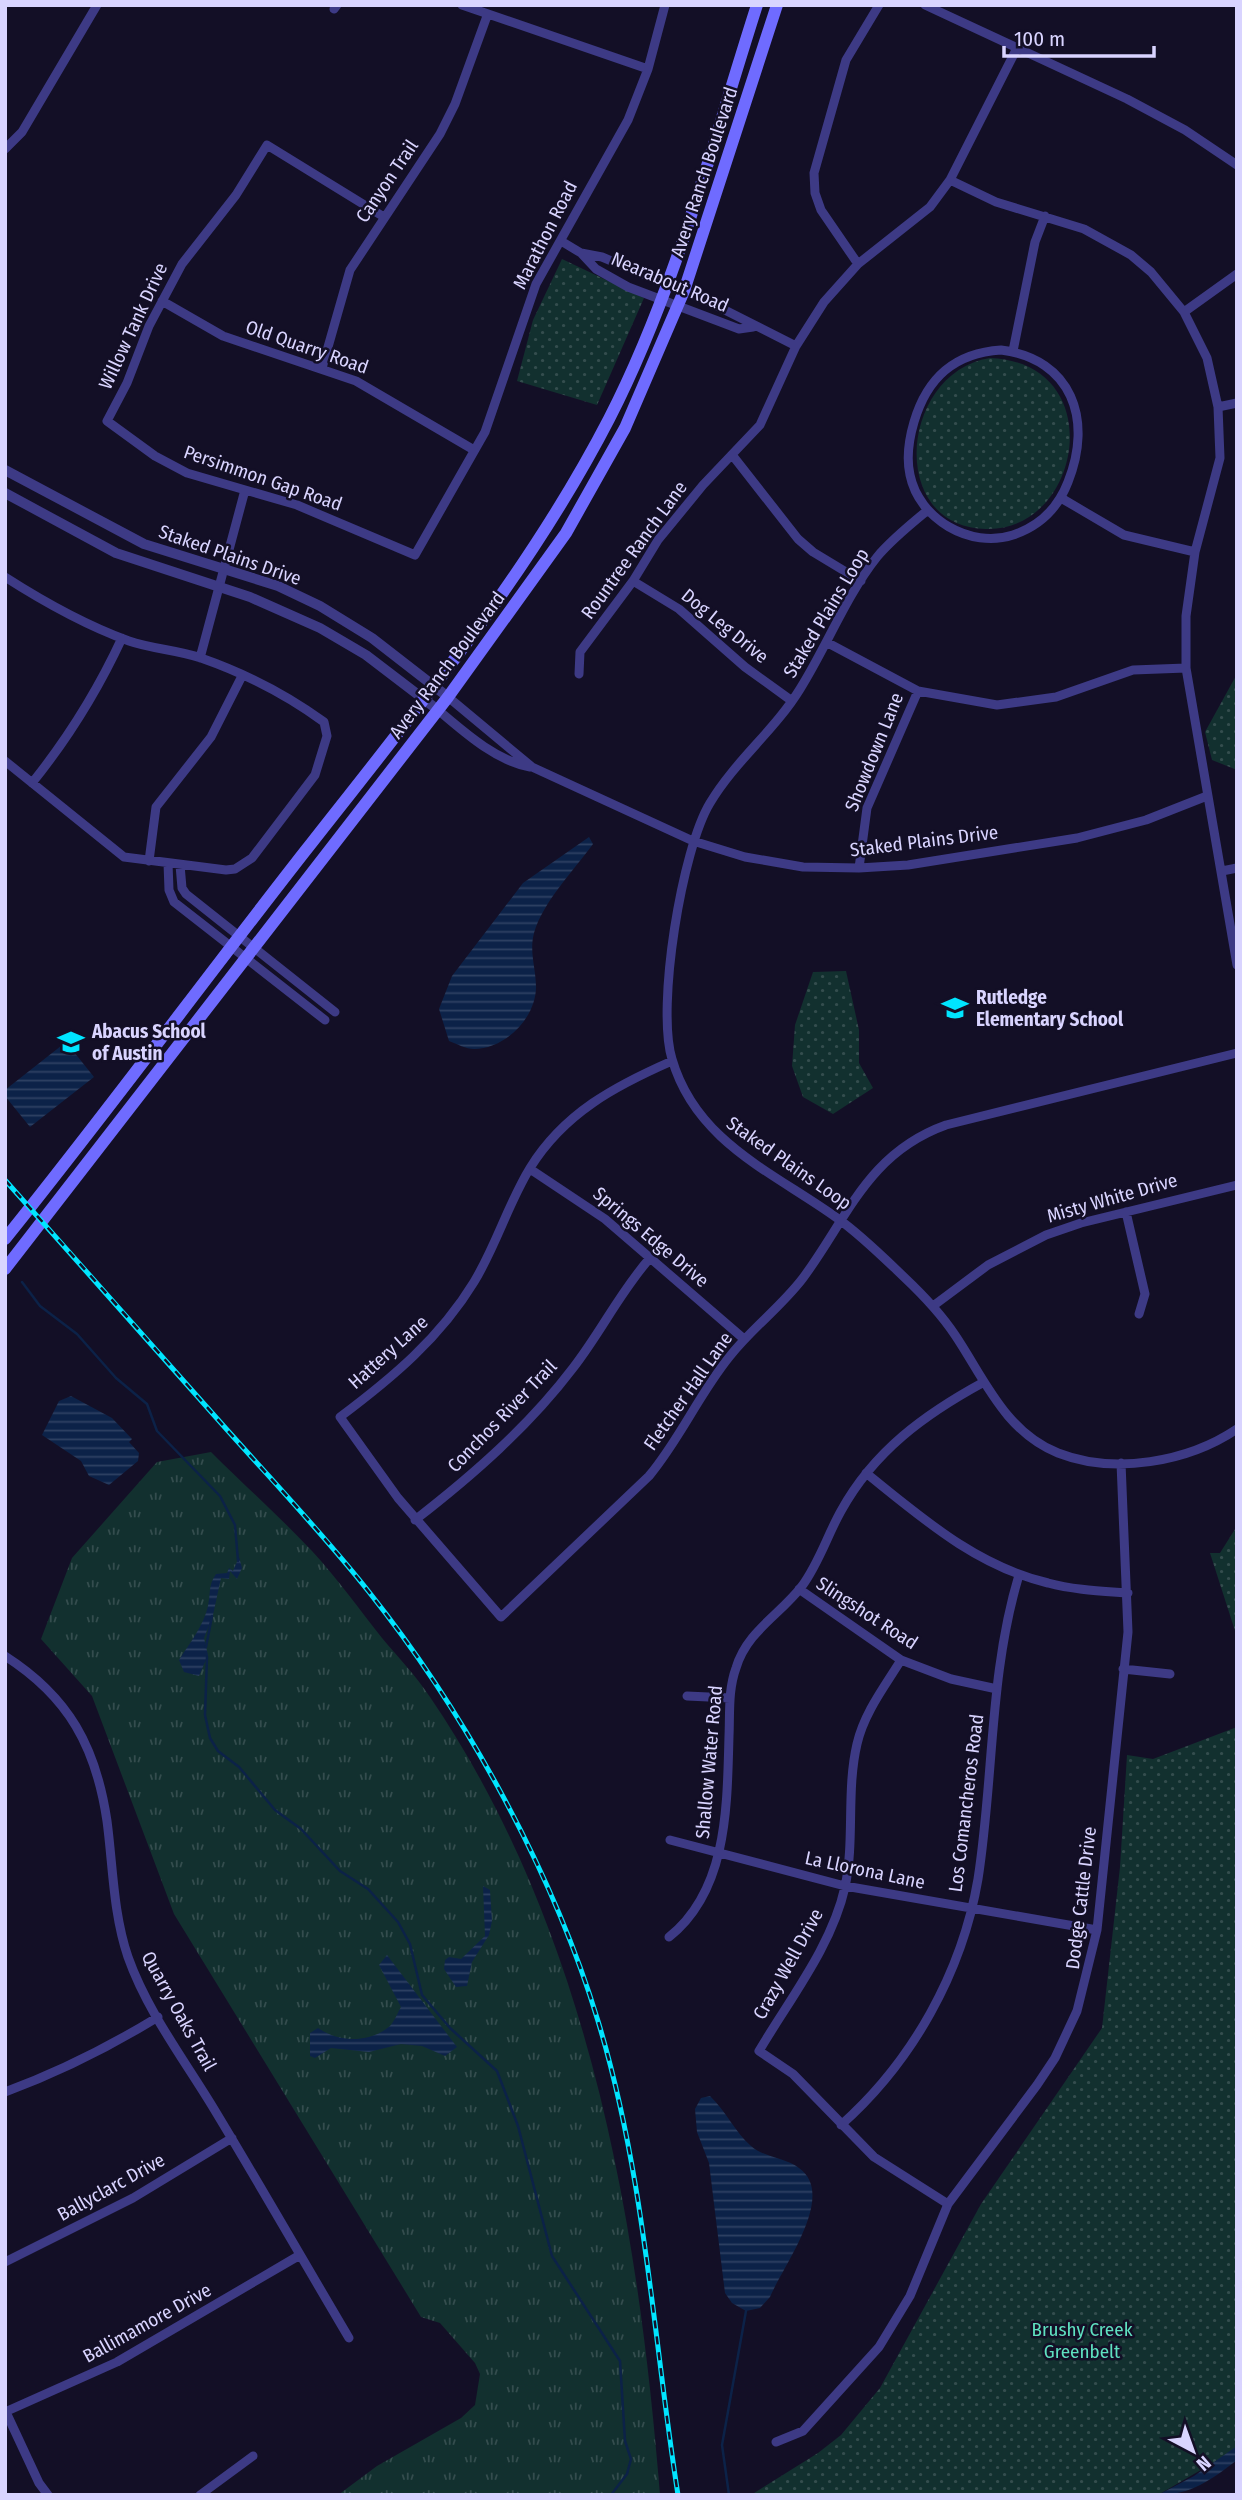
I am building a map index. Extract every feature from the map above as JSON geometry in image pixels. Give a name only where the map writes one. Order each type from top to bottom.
[{"type":"main road","name":"Avery Ranch Boulevard","points":[[5,1239],[434,686],[519,571],[577,480],[611,415],[663,300],[757,5]]},
{"type":"main road","name":"Avery Ranch Boulevard","points":[[5,1269],[448,697],[525,593],[597,481],[649,379],[684,291],[777,5]]},
{"type":"street","points":[[5,149],[22,132],[97,5]]},
{"type":"street","points":[[462,5],[487,16],[648,69]]},
{"type":"street","name":"Marathon Road","points":[[415,555],[497,403],[537,284],[628,120],[648,69],[665,5]]},
{"type":"street","points":[[858,264],[821,211],[815,193],[814,173],[846,60],[879,5]]},
{"type":"street","points":[[925,5],[1139,105],[1185,130],[1237,165]]},
{"type":"street","name":"Canyon Trail","points":[[321,368],[351,270],[440,134],[455,104],[487,16]]},
{"type":"street","name":"Rountree Ranch Lane","points":[[579,674],[580,652],[633,581],[680,511],[760,425],[796,346],[824,302],[858,264],[916,221],[950,180],[1017,48]]},
{"type":"street","name":"Willow Tank Drive","points":[[107,421],[127,383],[149,326],[182,264],[236,195],[267,145],[384,217]]},
{"type":"street","points":[[950,180],[996,202],[1084,229],[1131,255],[1151,272],[1184,312],[1207,358],[1218,407],[1221,441],[1218,473],[1195,552],[1186,616],[1186,668],[1237,965]]},
{"type":"street","points":[[1013,351],[1035,242],[1045,216]]},
{"type":"street","name":"Nearabout Road","points":[[561,241],[581,253],[596,269],[663,300],[739,329],[753,327]]},
{"type":"street","name":"Nearabout Road","points":[[581,253],[602,257],[684,291],[744,317],[753,327],[796,346]]},
{"type":"street","points":[[1184,312],[1237,274]]},
{"type":"street","name":"Old Quarry Road","points":[[162,301],[223,336],[321,368],[384,394],[474,450]]},
{"type":"street","points":[[986,351],[1013,351],[1029,356],[1049,370],[1066,388],[1075,403],[1079,444],[1072,474],[1061,498],[1051,512],[1027,530],[992,539],[978,538],[953,530],[928,510],[914,488],[908,462],[912,430],[923,396],[930,384],[957,361],[986,351]]},
{"type":"street","points":[[1218,407],[1237,403]]},
{"type":"street","name":"Persimmon Gap Road","points":[[107,421],[174,467],[296,505],[415,555]]},
{"type":"street","points":[[733,456],[798,539],[813,552],[861,581]]},
{"type":"street","name":"Staked Plains Drive","points":[[5,470],[113,530],[144,544],[278,586],[320,606],[372,638],[531,767]]},
{"type":"street","points":[[200,658],[245,490]]},
{"type":"street","name":"Staked Plains Drive","points":[[5,494],[116,553],[250,597],[320,628],[366,655],[495,753],[516,764],[531,767],[693,841],[762,861],[803,867],[859,868],[908,864],[1077,838],[1130,825],[1207,796]]},
{"type":"street","points":[[1061,498],[1124,535],[1195,552]]},
{"type":"street","name":"Staked Plains Loop","points":[[928,510],[879,555],[861,581],[828,643],[792,701],[715,796],[693,841],[666,995],[666,1025],[672,1061],[697,1111],[719,1137],[840,1220],[933,1306],[1012,1421],[1041,1444],[1076,1458],[1121,1463],[1178,1455],[1205,1447],[1237,1429]]},
{"type":"street","points":[[5,578],[69,615],[122,638],[162,651],[200,658],[281,694],[324,722],[327,736],[320,765],[245,864],[226,870],[124,857],[5,761]]},
{"type":"street","name":"Dog Leg Drive","points":[[633,581],[679,609],[745,667],[792,701]]},
{"type":"street","points":[[32,783],[88,707],[122,638]]},
{"type":"street","points":[[828,643],[918,691],[964,701],[1012,705],[1056,697],[1120,673],[1186,668]]},
{"type":"street","points":[[149,861],[156,807],[211,737],[242,676]]},
{"type":"street","name":"Showdown Lane","points":[[859,868],[867,808],[918,691]]},
{"type":"street","points":[[168,863],[169,890],[174,902],[325,1020]]},
{"type":"street","points":[[180,865],[182,888],[186,894],[335,1012]]},
{"type":"street","points":[[1222,871],[1237,868]]},
{"type":"street","name":"Fletcher Hall Lane","points":[[501,1617],[649,1476],[669,1452],[729,1357],[788,1297],[840,1220],[885,1161],[921,1134],[975,1117],[1237,1053]]},
{"type":"street","name":"Hattery Lane","points":[[501,1617],[415,1520],[340,1417],[413,1358],[455,1309],[488,1257],[530,1169],[555,1134],[593,1101],[672,1061]]},
{"type":"street","name":"Springs Edge Drive","points":[[530,1169],[581,1200],[744,1339]]},
{"type":"street","name":"Misty White Drive","points":[[933,1306],[988,1265],[1058,1231],[1237,1185]]},
{"type":"street","points":[[1126,1212],[1145,1294],[1139,1314]]},
{"type":"street","name":"Conchos River Trail","points":[[415,1520],[475,1472],[555,1391],[587,1348],[626,1284],[650,1258]]},
{"type":"street","name":"Shallow Water Road","points":[[668,1937],[686,1923],[695,1910],[718,1853],[726,1819],[730,1698],[736,1666],[746,1645],[763,1623],[799,1589],[851,1492],[866,1473],[900,1436],[923,1418],[984,1382]]},
{"type":"street","name":"Dodge Cattle Drive","points":[[776,2442],[803,2431],[879,2347],[910,2296],[948,2204],[1055,2058],[1086,1985],[1097,1930],[1123,1669],[1128,1592],[1121,1463]]},
{"type":"street","points":[[866,1473],[954,1542],[1019,1575],[1077,1589],[1128,1592]]},
{"type":"street","name":"Los Comancheros Road","points":[[841,2125],[878,2089],[935,2005],[961,1945],[971,1909],[983,1834],[1001,1643],[1019,1575]]},
{"type":"street","name":"Slingshot Road","points":[[799,1589],[901,1660],[951,1679],[997,1689]]},
{"type":"street","name":"Quarry Oaks Trail","points":[[5,1656],[56,1698],[79,1726],[93,1762],[107,1821],[110,1878],[128,1957],[158,2017],[349,2338]]},
{"type":"street","name":"Crazy Well Drive","points":[[901,1660],[863,1725],[857,1744],[845,1886],[832,1927],[759,2052],[793,2074],[874,2157],[948,2204]]},
{"type":"street","points":[[1123,1669],[1170,1674]]},
{"type":"street","points":[[687,1696],[730,1698]]},
{"type":"street","name":"La Llorona Lane","points":[[670,1840],[845,1886],[1097,1930]]},
{"type":"street","points":[[5,2092],[83,2059],[158,2017]]},
{"type":"street","name":"Ballyclarc Drive","points":[[5,2262],[133,2198],[232,2138]]},
{"type":"street","name":"Ballimamore Drive","points":[[6,2411],[117,2362],[300,2255]]},
{"type":"street","points":[[6,2411],[48,2495]]},
{"type":"street","points":[[200,2495],[253,2456]]},
{"type":"green space","points":[[562,259],[644,298],[597,405],[517,381],[533,320]]},
{"type":"green space","points":[[990,358],[1029,367],[1054,387],[1067,415],[1069,446],[1061,478],[1044,504],[1019,523],[986,529],[954,522],[932,503],[920,478],[917,448],[923,418],[937,390],[960,369]]},
{"type":"green space","points":[[1237,674],[1237,770],[1212,760],[1205,732]]},
{"type":"green space","points":[[846,971],[859,1030],[859,1063],[873,1088],[833,1114],[803,1097],[792,1066],[795,1025],[813,972]]},
{"type":"green space","points":[[211,1452],[312,1551],[425,1689],[484,1787],[530,1881],[566,1979],[596,2080],[619,2183],[637,2287],[660,2495],[338,2495],[377,2466],[461,2418],[475,2405],[480,2374],[475,2363],[440,2323],[421,2317],[174,1914],[92,1696],[41,1639],[72,1558],[157,1462]]},
{"type":"green space","points":[[1237,1526],[1237,1637],[1210,1553],[1220,1553]]},
{"type":"green space","name":"Brushy Creek Greenbelt","points":[[1237,1727],[1235,2450],[1158,2495],[751,2495],[818,2453],[841,2435],[880,2388],[981,2204],[1102,2028],[1120,1867],[1127,1755],[1153,1759]]},
{"type":"water","points":[[589,837],[593,844],[538,921],[532,953],[535,999],[525,1020],[507,1038],[486,1048],[471,1049],[449,1041],[439,1009],[452,976],[523,883]]},
{"type":"water","points":[[66,1042],[94,1077],[30,1127],[5,1096],[5,1090]]},
{"type":"water","points":[[71,1396],[112,1418],[132,1439],[129,1442],[139,1453],[138,1461],[109,1485],[89,1476],[81,1461],[42,1435],[59,1401]]},
{"type":"water","points":[[239,1557],[242,1568],[237,1579],[230,1571],[229,1579],[221,1578],[213,1615],[204,1638],[208,1655],[199,1676],[184,1672],[179,1660],[203,1620],[213,1578],[216,1574],[227,1573],[229,1568],[233,1571]]},
{"type":"water","points":[[483,1886],[490,1890],[492,1921],[489,1935],[472,1962],[467,1986],[456,1987],[444,1969],[445,1960],[449,1957],[461,1959],[485,1936]]},
{"type":"water","points":[[387,1955],[457,2047],[445,2056],[422,2046],[401,2044],[369,2052],[331,2048],[315,2058],[310,2056],[310,2033],[318,2028],[335,2036],[354,2039],[373,2036],[391,2024],[401,2007],[379,1965]]},
{"type":"water","points":[[710,2096],[751,2146],[799,2168],[809,2180],[812,2195],[804,2230],[770,2297],[760,2308],[746,2311],[732,2303],[725,2293],[709,2163],[697,2132],[695,2109],[701,2098]]},
{"type":"water","points":[[1237,2446],[1237,2460],[1209,2480],[1181,2492],[1158,2495],[1194,2476]]},
{"type":"waterway","points":[[22,1282],[40,1306],[77,1334],[116,1378],[147,1404],[157,1431],[220,1496],[235,1525],[238,1561]]},
{"type":"waterway","points":[[206,1647],[212,1616]]},
{"type":"waterway","points":[[207,1657],[205,1715],[210,1738],[218,1751],[239,1767],[275,1810],[301,1829],[340,1871],[368,1889],[398,1922],[410,1944],[422,1995],[450,2028],[497,2071],[518,2126],[552,2256],[620,2361],[625,2441],[631,2459],[627,2474],[611,2495]]},
{"type":"waterway","points":[[729,2495],[722,2445],[746,2311]]},
{"type":"railway","points":[[5,1180],[351,1569],[405,1639],[472,1742],[503,1796],[557,1908],[598,2021],[614,2079],[637,2197],[678,2495]]},
{"type":"place","name":"Rutledge Elementary School","points":[[955,1008]]},
{"type":"place","name":"Abacus School of Austin","points":[[71,1042]]}]
